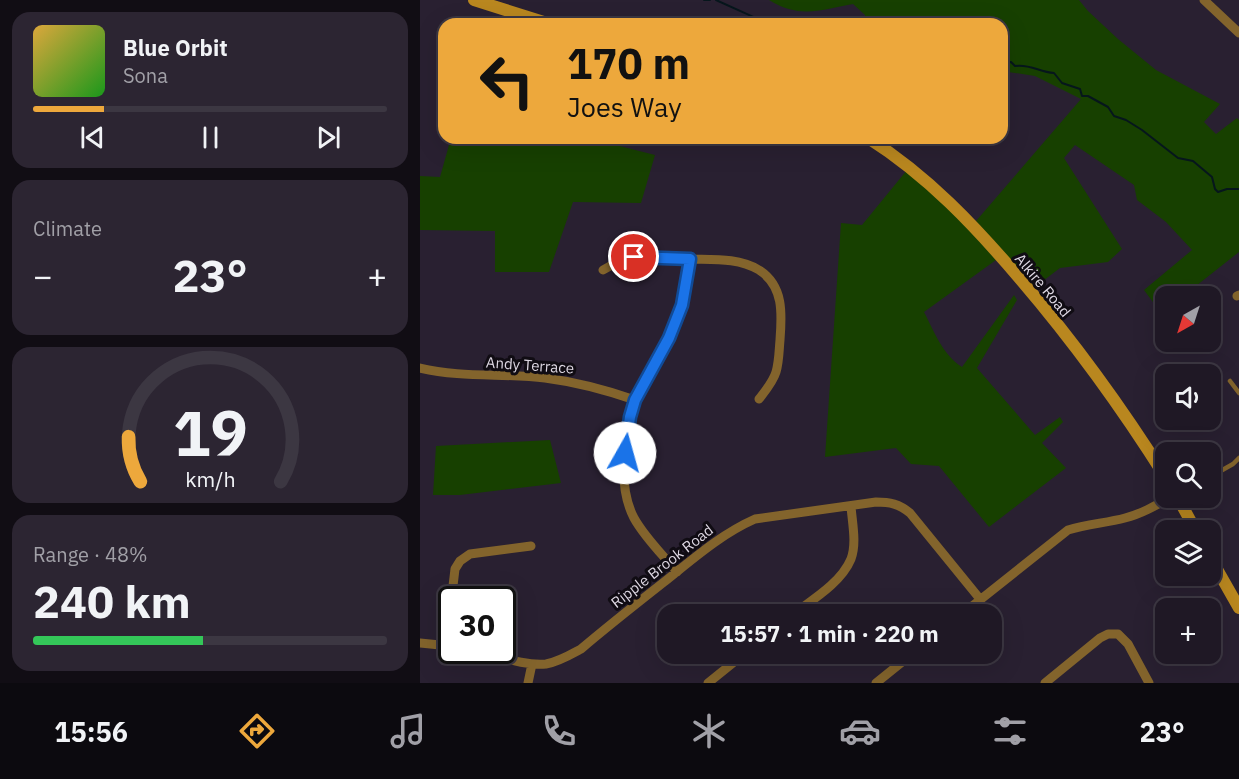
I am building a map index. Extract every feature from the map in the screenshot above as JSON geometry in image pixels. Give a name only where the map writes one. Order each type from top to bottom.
[{"type":"main road","points":[[474,0],[531,18]]},
{"type":"main road","name":"Alkire Road","points":[[877,144],[936,188],[993,247],[1086,361],[1155,461]]},
{"type":"main road","points":[[1221,576],[1239,608]]},
{"type":"street","points":[[1204,0],[1239,33]]},
{"type":"street","points":[[603,270],[618,261],[634,257],[729,260],[759,270],[773,284],[780,300],[782,315],[778,363],[772,382],[759,399]]},
{"type":"street","points":[[677,572],[643,531],[629,506],[625,440],[635,400],[669,338],[682,305],[690,259]]},
{"type":"street","name":"Andy Terrace","points":[[420,368],[460,375],[544,378],[578,383],[635,400]]},
{"type":"street","name":"Ripple Brook Road","points":[[516,660],[532,664],[549,664],[581,650],[722,536],[755,519],[876,502],[898,505],[910,513],[980,599]]},
{"type":"street","points":[[806,604],[832,584],[850,559],[853,544],[851,506]]},
{"type":"street","points":[[974,604],[1068,530],[1090,523],[1125,518],[1155,506]]},
{"type":"street","points":[[454,586],[455,569],[460,561],[470,554],[531,546]]},
{"type":"street","points":[[1045,683],[1108,634],[1118,634],[1128,644],[1149,683]]},
{"type":"street","points":[[420,643],[438,645]]},
{"type":"street","points":[[528,683],[532,664]]},
{"type":"street","points":[[708,683],[732,664]]},
{"type":"street","points":[[880,682],[901,664]]},
{"type":"lane","points":[[1230,381],[1239,393]]},
{"type":"lane","points":[[1221,471],[1239,458]]},
{"type":"green space","points":[[769,0],[1079,0],[1118,39],[1156,70],[1220,104],[1204,122],[1216,134],[1237,118],[1239,120],[1239,252],[1196,286],[1155,286],[1155,305],[1144,290],[1192,250],[1166,222],[1137,200],[1134,185],[1075,145],[1064,158],[1122,249],[1108,262],[1060,268],[1035,287],[976,221],[1081,99],[1035,76],[1008,72],[1008,18],[865,18],[865,15],[853,4],[810,11],[791,9]]},
{"type":"green space","points":[[449,144],[612,144],[655,155],[641,203],[573,202],[549,272],[495,272],[495,231],[420,230],[420,176],[440,177]]},
{"type":"green space","points":[[907,170],[951,209],[996,260],[924,312],[939,342],[949,356],[962,367],[1014,295],[1017,300],[977,368],[1035,435],[1060,417],[1063,422],[1042,443],[1066,468],[989,527],[939,466],[911,464],[896,448],[825,457],[841,223],[862,225]]},
{"type":"green space","points":[[550,440],[561,483],[460,495],[433,495],[436,446]]},
{"type":"waterway","points":[[704,0],[710,0]]},
{"type":"waterway","points":[[716,0],[756,18]]},
{"type":"waterway","points":[[1008,63],[1054,73],[1062,83],[1080,89],[1082,96],[1088,96],[1108,107],[1114,116],[1142,130],[1178,158],[1193,161],[1212,177],[1218,192],[1239,189]]},
{"type":"route","points":[[625,453],[625,440],[635,400],[669,338],[682,305],[690,259],[634,257]]}]
